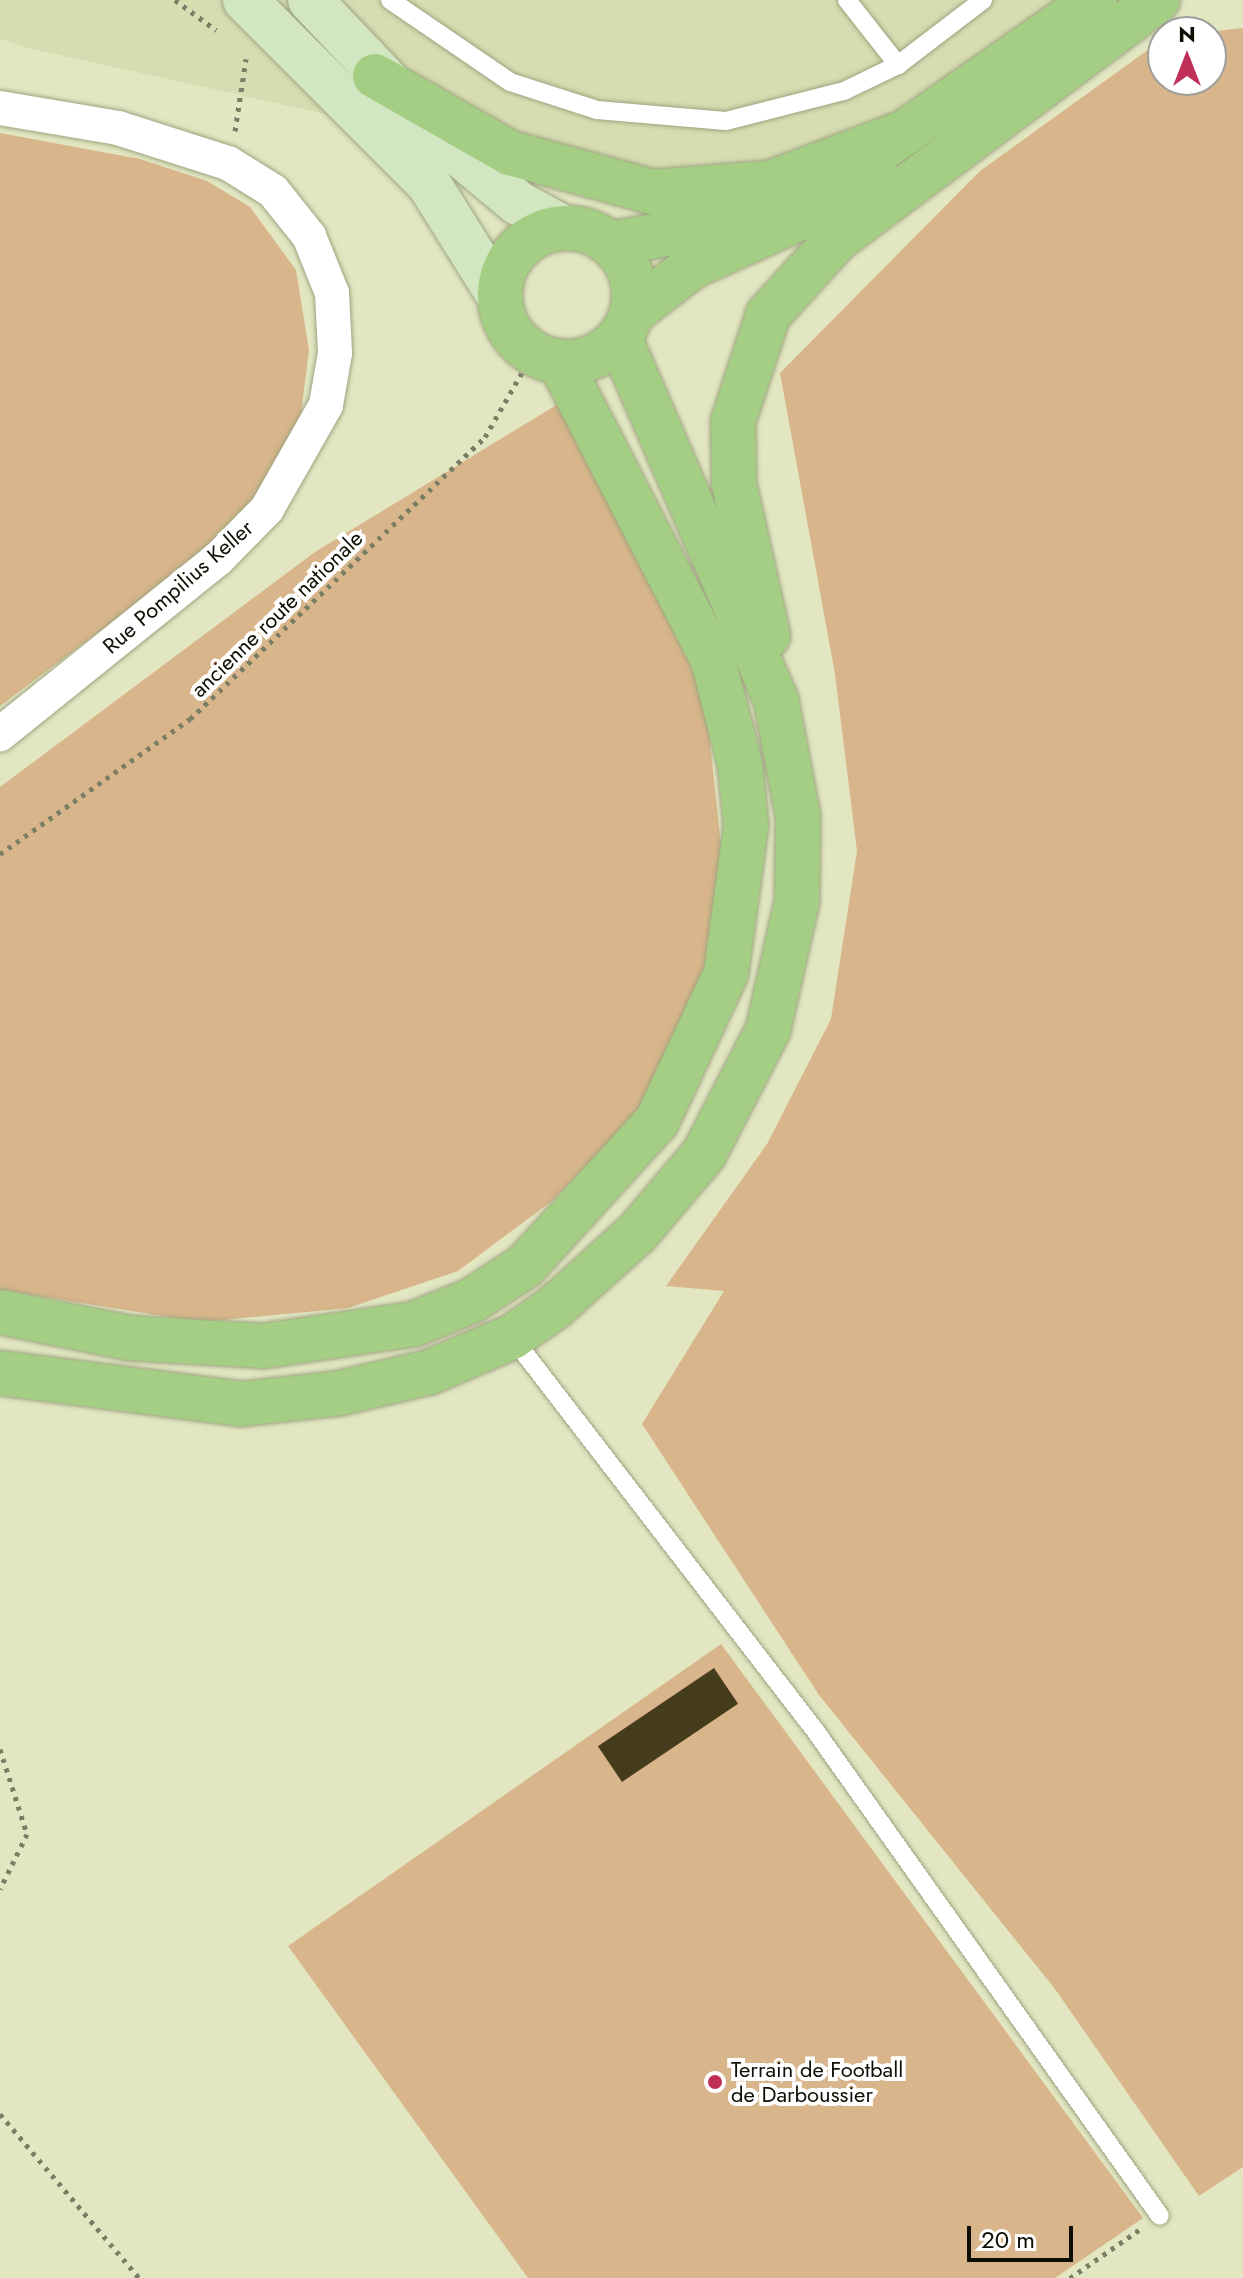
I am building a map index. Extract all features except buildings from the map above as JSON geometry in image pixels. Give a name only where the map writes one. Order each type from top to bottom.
[{"type":"main road","points":[[310,0],[375,76],[497,187],[564,228],[610,244],[699,228],[801,193],[908,131],[1095,0]]},
{"type":"main road","points":[[0,1373],[210,1402],[278,1403],[430,1372],[512,1337],[637,1233],[704,1154],[768,1030],[797,901],[798,816],[734,484],[733,422],[744,371],[768,315],[800,273],[1020,98],[1158,0]]},
{"type":"main road","points":[[0,1312],[130,1338],[263,1346],[414,1324],[471,1301],[525,1266],[657,1121],[726,973],[746,825],[740,765],[713,660],[547,358],[511,333],[499,296],[429,184],[236,19]]},
{"type":"main road","points":[[375,76],[510,153],[653,192],[770,183],[908,131]]},
{"type":"main road","points":[[547,358],[593,358],[693,266],[873,187],[1020,98]]},
{"type":"main road","points":[[499,296],[518,249],[564,228]]},
{"type":"main road","points":[[610,244],[626,263],[626,325],[776,700]]},
{"type":"street","name":"Rue Pompilius Keller","points":[[0,108],[118,128],[228,163],[273,191],[309,236],[332,293],[335,353],[326,405],[267,509],[218,559],[0,734]]},
{"type":"lane","points":[[390,0],[510,82],[597,110],[659,120],[726,121],[802,106],[898,65],[983,0]]},
{"type":"lane","points":[[847,0],[898,65]]},
{"type":"lane","points":[[512,1337],[814,1729],[1160,2216]]},
{"type":"path","points":[[175,0],[236,19]]},
{"type":"path","points":[[228,163],[246,86],[248,62],[237,45]]},
{"type":"path","name":"ancienne route nationale","points":[[0,854],[190,719],[485,437],[547,358]]},
{"type":"path","points":[[0,1749],[27,1834],[0,1889]]},
{"type":"path","points":[[0,2114],[139,2278]]},
{"type":"path","points":[[1070,2278],[1160,2216]]},
{"type":"shaded area","points":[[0,0],[1109,0],[994,100],[828,147],[677,178],[569,168],[28,48],[0,39]]},
{"type":"shaded area","points":[[1243,28],[1243,2167],[1199,2196],[1055,1989],[819,1695],[642,1424],[724,1291],[666,1286],[767,1144],[831,1019],[857,851],[835,674],[780,373],[980,171],[1147,51],[1147,96],[1227,96],[1227,30]]},
{"type":"shaded area","points":[[0,133],[140,159],[207,181],[250,207],[296,270],[309,350],[301,414],[277,469],[228,535],[0,706]]},
{"type":"shaded area","points":[[563,401],[705,696],[723,864],[702,984],[644,1106],[552,1201],[458,1271],[348,1308],[201,1322],[0,1290],[0,787],[315,552]]},
{"type":"shaded area","name":"Terrain de Football de Darboussier","points":[[721,1644],[1143,2218],[1055,2278],[528,2278],[288,1946]]},
{"type":"place","name":"Terrain de Football de Darboussier","points":[[715,2082]]}]
